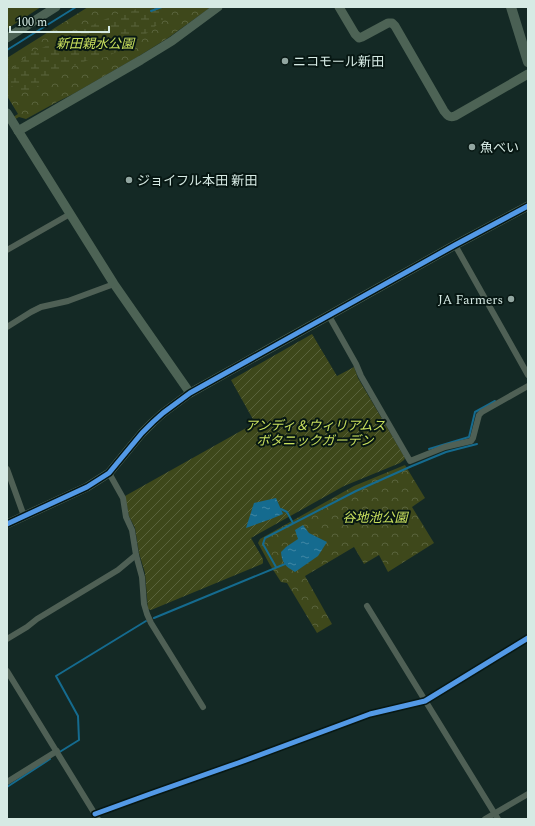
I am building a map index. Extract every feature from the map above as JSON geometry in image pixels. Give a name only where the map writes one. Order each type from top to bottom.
[{"type":"main road","points":[[511,7],[528,62]]},
{"type":"street","points":[[7,38],[56,7]]},
{"type":"street","points":[[18,131],[172,41],[218,7]]},
{"type":"street","points":[[339,7],[359,38],[388,23],[395,26],[446,115],[452,117],[455,116],[528,74]]},
{"type":"street","points":[[7,113],[114,284],[190,393]]},
{"type":"street","points":[[7,524],[87,487],[109,473],[153,422],[176,402],[190,393],[455,245],[528,206]]},
{"type":"street","points":[[7,250],[70,214]]},
{"type":"street","points":[[455,245],[528,375]]},
{"type":"street","points":[[7,327],[41,307],[68,301],[114,284]]},
{"type":"street","points":[[329,316],[356,364],[361,376],[410,461],[445,447],[471,441],[479,415],[482,412],[528,386]]},
{"type":"street","points":[[7,469],[24,516]]},
{"type":"street","points":[[109,473],[123,498],[126,518],[132,530],[136,555],[142,577],[144,604],[147,614],[203,707]]},
{"type":"street","points":[[7,639],[118,570],[136,555]]},
{"type":"street","points":[[367,606],[496,816]]},
{"type":"street","points":[[7,671],[96,816],[150,794],[370,714],[425,701],[528,638]]},
{"type":"street","points":[[7,782],[56,751]]},
{"type":"street","points":[[485,819],[496,816],[528,794]]},
{"type":"green space","points":[[7,7],[41,7],[7,29]]},
{"type":"green space","name":"新田親水公園","points":[[88,7],[211,7],[168,38],[73,94],[26,119],[19,117],[7,124],[7,121],[18,114],[7,96],[7,58]]},
{"type":"green space","points":[[140,7],[174,7],[162,15],[163,20],[141,38],[127,47],[104,58],[97,56],[62,71],[35,87],[23,92],[17,93],[8,80],[9,73],[14,67],[31,53],[101,21],[120,13],[130,12]]},
{"type":"green space","name":"アンディ＆ウィリアムス ボタニックガーデン","points":[[312,334],[337,376],[354,367],[358,378],[405,458],[404,460],[344,486],[251,538],[263,559],[262,564],[151,610],[148,609],[145,573],[139,553],[135,528],[129,516],[125,496],[255,423],[231,380]]},
{"type":"green space","name":"谷地池公園","points":[[405,465],[425,498],[412,507],[434,543],[388,572],[379,555],[364,564],[354,547],[305,576],[332,624],[317,633],[287,583],[281,582],[270,565],[258,543],[260,539],[354,486]]},
{"type":"water","points":[[276,498],[283,514],[246,528],[254,503]]},
{"type":"water","points":[[303,525],[309,533],[327,542],[318,556],[295,572],[285,564],[282,559],[281,552],[298,539],[295,530]]},
{"type":"waterway","points":[[7,50],[76,7]]},
{"type":"waterway","points":[[151,11],[162,7]]},
{"type":"waterway","points":[[429,449],[469,437],[475,412],[495,401]]},
{"type":"waterway","points":[[276,567],[263,544],[265,538],[356,491],[412,466],[446,452],[477,444]]},
{"type":"waterway","points":[[281,509],[287,512],[293,523]]},
{"type":"waterway","points":[[154,618],[285,564]]},
{"type":"waterway","points":[[58,753],[79,740],[78,716],[56,676],[146,621]]},
{"type":"waterway","points":[[7,787],[50,759]]},
{"type":"cycle path","points":[[7,524],[87,487],[109,473],[153,422],[190,393],[455,245],[528,206]]},
{"type":"cycle path","points":[[95,814],[370,714],[425,701],[528,638]]},
{"type":"place","name":"ニコモール新田","points":[[285,61]]},
{"type":"place","name":"魚べい","points":[[472,147]]},
{"type":"place","name":"ジョイフル本田 新田","points":[[129,180]]},
{"type":"place","name":"JA Farmers","points":[[511,299]]}]
